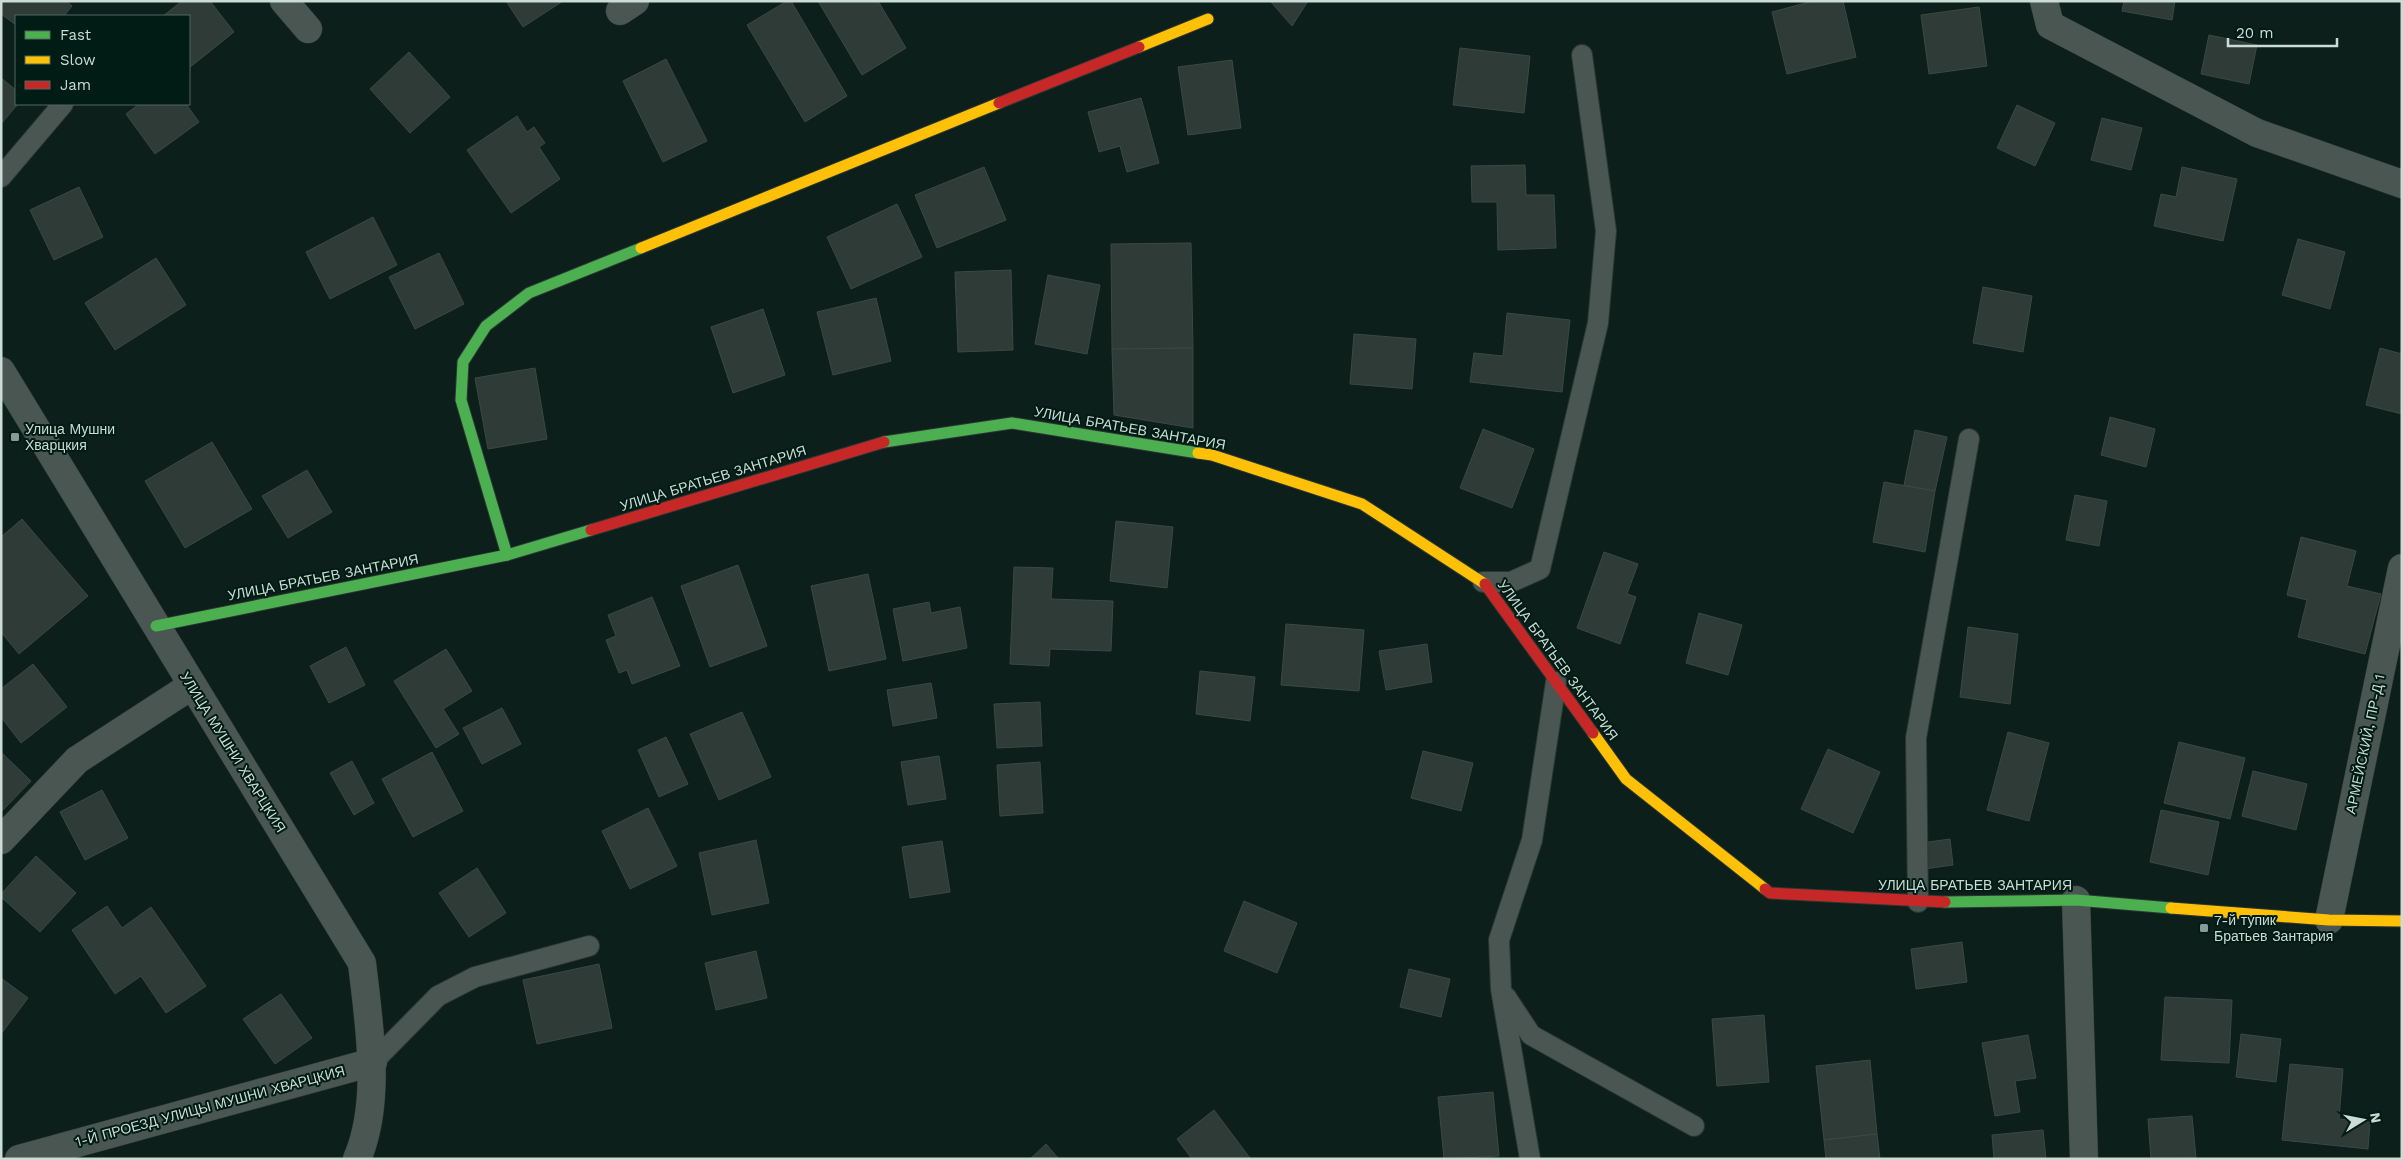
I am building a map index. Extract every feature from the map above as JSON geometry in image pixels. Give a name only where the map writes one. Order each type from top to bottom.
[{"type":"street","points":[[284,1],[308,29]]},
{"type":"street","points":[[2044,1],[2050,25],[2257,133],[2402,184]]},
{"type":"street","points":[[507,555],[461,400],[464,362],[486,326],[514,304],[529,293],[1208,18]]},
{"type":"street","name":"УЛИЦА МУШНИ ХВАРЦКИЯ","points":[[4,386],[156,626],[362,963],[373,1062],[365,1140],[356,1159]]},
{"type":"street","name":"УЛИЦА БРАТЬЕВ ЗАНТАРИЯ","points":[[156,626],[507,555],[888,442],[1012,423],[1212,455],[1362,504],[1483,582],[1626,779],[1770,893],[1918,902],[2076,900],[2329,920],[2402,921]]},
{"type":"street","name":"АРМЕЙСКИЙ, ПР-Д 1","points":[[2329,920],[2402,568]]},
{"type":"street","points":[[1,840],[77,760],[191,686]]},
{"type":"street","points":[[2076,900],[2084,1159]]},
{"type":"street","name":"1-Й ПРОЕЗД УЛИЦЫ МУШНИ ХВАРЦКИЯ","points":[[18,1159],[373,1062]]},
{"type":"lane","points":[[1483,582],[1511,582],[1540,569],[1598,322],[1606,231],[1582,55]]},
{"type":"lane","points":[[1,177],[62,105]]},
{"type":"lane","points":[[1918,902],[1916,738],[1969,439]]},
{"type":"lane","points":[[1530,1159],[1501,989],[1498,940],[1532,840],[1556,682]]},
{"type":"lane","points":[[373,1062],[438,996],[445,992],[475,977],[588,946]]},
{"type":"lane","points":[[1501,989],[1531,1035],[1694,1126]]},
{"type":"building","points":[[4,1],[66,1],[72,6],[65,15],[15,15],[15,24],[1,14],[1,5]]},
{"type":"building","points":[[182,1],[210,1],[234,32],[190,67],[190,15],[164,15]]},
{"type":"building","points":[[506,1],[563,1],[523,27]]},
{"type":"building","points":[[787,1],[791,1],[847,96],[805,122],[747,25]]},
{"type":"building","points":[[818,1],[878,1],[906,48],[862,75]]},
{"type":"building","points":[[1270,1],[1308,1],[1292,26]]},
{"type":"building","points":[[1813,1],[1843,1],[1856,57],[1787,74],[1772,12]]},
{"type":"building","points":[[2124,1],[2175,1],[2172,20],[2122,11]]},
{"type":"building","points":[[1979,7],[1987,66],[1929,74],[1921,15]]},
{"type":"building","points":[[2209,35],[2257,45],[2249,84],[2201,74]]},
{"type":"building","points":[[1460,48],[1530,56],[1524,113],[1453,105]]},
{"type":"building","points":[[409,52],[450,97],[410,133],[370,89]]},
{"type":"building","points":[[666,59],[707,141],[663,162],[623,81]]},
{"type":"building","points":[[1232,60],[1241,128],[1188,135],[1178,67]]},
{"type":"building","points":[[1,78],[15,89],[15,105],[17,105],[1,124]]},
{"type":"building","points":[[1141,98],[1159,163],[1127,172],[1120,146],[1099,152],[1088,112]]},
{"type":"building","points":[[138,105],[187,105],[199,122],[155,154],[126,114]]},
{"type":"building","points":[[2017,105],[2055,123],[2035,166],[1997,148]]},
{"type":"building","points":[[517,116],[527,132],[534,127],[545,143],[539,147],[560,179],[511,213],[467,150]]},
{"type":"building","points":[[2102,118],[2142,128],[2131,170],[2091,160]]},
{"type":"building","points":[[1525,165],[1526,195],[1554,195],[1556,248],[1498,250],[1497,202],[1472,202],[1471,166]]},
{"type":"building","points":[[984,167],[1006,220],[937,248],[915,195]]},
{"type":"building","points":[[2182,167],[2237,179],[2223,241],[2154,226],[2161,194],[2176,197]]},
{"type":"building","points":[[79,187],[103,237],[54,260],[30,210]]},
{"type":"building","points":[[897,204],[922,257],[851,289],[827,237]]},
{"type":"building","points":[[373,217],[397,265],[330,299],[306,252]]},
{"type":"building","points":[[2298,239],[2345,252],[2330,309],[2282,295]]},
{"type":"building","points":[[1191,243],[1193,348],[1112,349],[1111,244]]},
{"type":"building","points":[[439,253],[464,304],[415,329],[389,277]]},
{"type":"building","points":[[156,258],[186,305],[115,350],[85,303]]},
{"type":"building","points":[[1011,270],[1013,350],[958,352],[955,272]]},
{"type":"building","points":[[1048,275],[1100,285],[1087,354],[1035,344]]},
{"type":"building","points":[[1983,287],[2032,296],[2023,352],[1973,343]]},
{"type":"building","points":[[876,298],[891,361],[833,375],[817,312]]},
{"type":"building","points":[[763,309],[785,375],[733,393],[711,327]]},
{"type":"building","points":[[1507,313],[1570,320],[1562,392],[1470,382],[1474,353],[1503,356]]},
{"type":"building","points":[[1354,334],[1416,339],[1412,389],[1350,384]]},
{"type":"building","points":[[1193,348],[1193,428],[1114,415],[1112,349]]},
{"type":"building","points":[[2380,348],[2402,354],[2402,414],[2366,405]]},
{"type":"building","points":[[535,368],[547,439],[488,449],[475,378]]},
{"type":"building","points":[[2110,417],[2155,429],[2146,467],[2101,455]]},
{"type":"building","points":[[1483,429],[1534,449],[1512,508],[1460,488]]},
{"type":"building","points":[[1915,430],[1947,437],[1935,491],[1904,485]]},
{"type":"building","points":[[212,442],[252,509],[185,548],[145,481]]},
{"type":"building","points":[[307,470],[332,512],[288,538],[262,496]]},
{"type":"building","points":[[1884,482],[1935,491],[1925,552],[1873,542]]},
{"type":"building","points":[[2075,495],[2107,501],[2099,546],[2066,540]]},
{"type":"building","points":[[22,519],[88,596],[19,654],[1,632],[1,537]]},
{"type":"building","points":[[1116,521],[1173,527],[1167,588],[1110,581]]},
{"type":"building","points":[[2301,537],[2356,551],[2347,586],[2381,594],[2365,654],[2298,637],[2307,600],[2287,595]]},
{"type":"building","points":[[1604,552],[1638,564],[1627,594],[1636,597],[1620,644],[1577,628]]},
{"type":"building","points":[[738,565],[767,646],[710,667],[681,586]]},
{"type":"building","points":[[1014,567],[1053,568],[1051,599],[1113,601],[1111,651],[1050,649],[1049,666],[1010,664]]},
{"type":"building","points":[[868,574],[886,659],[829,671],[811,586]]},
{"type":"building","points":[[652,597],[680,666],[632,684],[627,670],[619,673],[606,640],[616,636],[608,615]]},
{"type":"building","points":[[929,602],[931,613],[960,607],[967,648],[903,661],[893,609]]},
{"type":"building","points":[[1699,613],[1742,625],[1728,675],[1686,663]]},
{"type":"building","points":[[1286,624],[1364,630],[1359,691],[1281,685]]},
{"type":"building","points":[[1968,627],[2018,634],[2010,704],[1960,697]]},
{"type":"building","points":[[1427,644],[1432,682],[1386,690],[1379,651]]},
{"type":"building","points":[[346,647],[365,685],[329,703],[310,666]]},
{"type":"building","points":[[446,649],[472,691],[443,709],[459,734],[436,748],[394,681]]},
{"type":"building","points":[[33,664],[67,707],[21,743],[1,717],[1,689]]},
{"type":"building","points":[[1200,671],[1255,677],[1250,721],[1196,714]]},
{"type":"building","points":[[931,683],[937,718],[893,726],[887,690]]},
{"type":"building","points":[[1040,702],[1042,746],[997,748],[994,704]]},
{"type":"building","points":[[502,708],[521,744],[482,764],[463,728]]},
{"type":"building","points":[[742,712],[771,777],[719,800],[690,734]]},
{"type":"building","points":[[2008,732],[2049,743],[2029,821],[1987,810]]},
{"type":"building","points":[[666,737],[688,784],[659,797],[638,750]]},
{"type":"building","points":[[2179,742],[2245,758],[2230,819],[2164,803]]},
{"type":"building","points":[[1828,749],[1880,772],[1853,833],[1801,809]]},
{"type":"building","points":[[1423,751],[1473,763],[1461,811],[1411,798]]},
{"type":"building","points":[[1,752],[31,781],[1,812]]},
{"type":"building","points":[[432,752],[463,811],[413,837],[382,779]]},
{"type":"building","points":[[939,756],[946,799],[908,805],[901,762]]},
{"type":"building","points":[[352,761],[374,803],[354,815],[330,773]]},
{"type":"building","points":[[1040,762],[1043,813],[1000,816],[997,765]]},
{"type":"building","points":[[2253,771],[2307,784],[2296,830],[2242,816]]},
{"type":"building","points":[[102,790],[128,838],[85,860],[60,812]]},
{"type":"building","points":[[648,808],[677,866],[630,889],[602,831]]},
{"type":"building","points":[[2161,810],[2219,822],[2208,875],[2150,862]]},
{"type":"building","points":[[1950,839],[1953,865],[1924,869],[1921,843]]},
{"type":"building","points":[[756,840],[769,903],[712,915],[699,853]]},
{"type":"building","points":[[942,841],[950,892],[910,898],[902,847]]},
{"type":"building","points":[[36,856],[76,893],[40,932],[1,897],[1,894]]},
{"type":"building","points":[[477,868],[506,913],[469,937],[439,893]]},
{"type":"building","points":[[1244,901],[1297,923],[1277,973],[1224,951]]},
{"type":"building","points":[[107,906],[122,928],[151,907],[206,986],[166,1013],[141,976],[115,994],[72,930]]},
{"type":"building","points":[[1962,942],[1967,982],[1916,989],[1911,949]]},
{"type":"building","points":[[756,951],[767,998],[716,1010],[705,963]]},
{"type":"building","points":[[599,964],[612,1028],[537,1044],[523,980]]},
{"type":"building","points":[[1409,969],[1450,979],[1441,1017],[1400,1007]]},
{"type":"building","points":[[1,978],[28,998],[1,1034]]},
{"type":"building","points":[[281,994],[312,1038],[275,1064],[243,1019]]},
{"type":"building","points":[[2165,997],[2232,1000],[2229,1063],[2161,1060]]},
{"type":"building","points":[[1764,1015],[1769,1082],[1717,1086],[1712,1019]]},
{"type":"building","points":[[2241,1034],[2281,1039],[2276,1082],[2236,1077]]},
{"type":"building","points":[[2028,1035],[2036,1078],[2015,1081],[2020,1112],[1995,1116],[1982,1043]]},
{"type":"building","points":[[1870,1060],[1877,1134],[1824,1140],[1816,1066]]},
{"type":"building","points":[[2290,1064],[2343,1069],[2339,1119],[2370,1122],[2368,1149],[2282,1140]]},
{"type":"building","points":[[1493,1092],[1499,1156],[1444,1159],[1438,1097]]},
{"type":"building","points":[[1214,1110],[1250,1159],[1192,1159],[1177,1139]]},
{"type":"building","points":[[2192,1116],[2196,1158],[2151,1159],[2148,1119]]},
{"type":"building","points":[[2043,1130],[2046,1159],[1994,1159],[1992,1135]]},
{"type":"building","points":[[1877,1134],[1880,1159],[1826,1159],[1824,1140]]},
{"type":"building","points":[[1046,1144],[1059,1159],[1030,1159]]},
{"type":"traffic: fast","points":[[507,555],[461,400],[463,362],[486,326],[529,293],[641,248]]},
{"type":"traffic: fast","points":[[884,442],[1012,423],[1198,453]]},
{"type":"traffic: fast","points":[[156,626],[507,555],[591,530]]},
{"type":"traffic: fast","points":[[1945,902],[2076,900],[2171,908]]},
{"type":"traffic: slow","points":[[1139,47],[1208,19]]},
{"type":"traffic: slow","points":[[641,248],[999,103]]},
{"type":"traffic: slow","points":[[1198,453],[1212,455],[1362,504],[1485,584]]},
{"type":"traffic: slow","points":[[1593,733],[1626,779],[1765,889]]},
{"type":"traffic: slow","points":[[2171,908],[2329,920],[2402,921]]},
{"type":"traffic: jam","points":[[999,103],[1139,47]]},
{"type":"traffic: jam","points":[[591,530],[884,442]]},
{"type":"traffic: jam","points":[[1485,584],[1593,733]]},
{"type":"traffic: jam","points":[[1765,889],[1770,893],[1945,902]]},
{"type":"place","name":"Улица Мушни Хварцкия","points":[[15,437]]},
{"type":"place","name":"7-й тупик Братьев Зантария","points":[[2204,928]]}]
